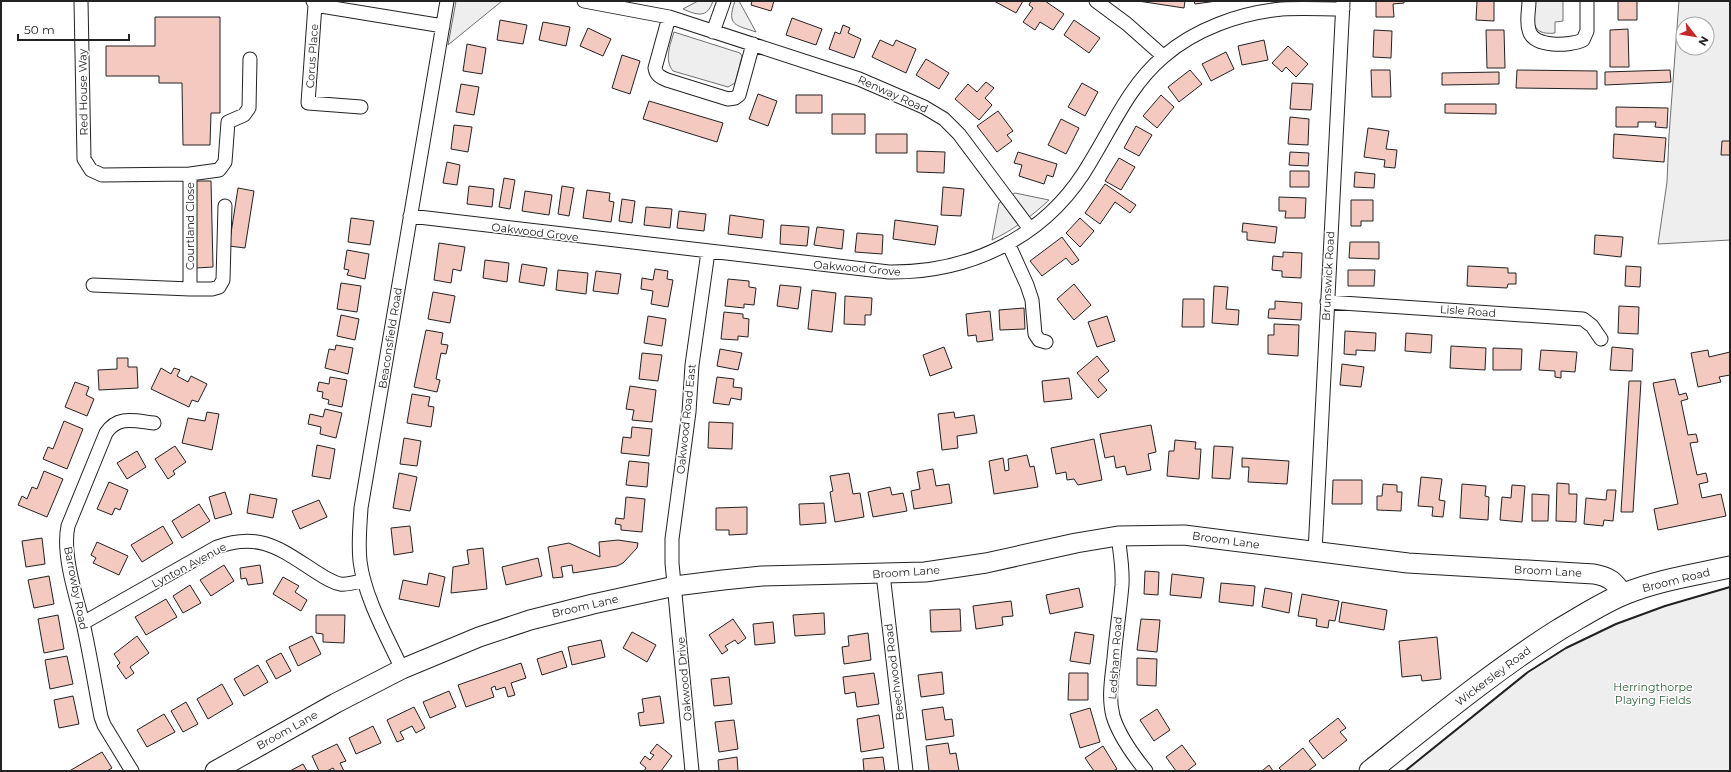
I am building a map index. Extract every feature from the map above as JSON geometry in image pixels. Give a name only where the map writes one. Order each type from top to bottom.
[{"type":"main road","name":"Broom Lane","points":[[214,771],[336,703],[402,669],[479,638],[530,620],[675,586],[762,576],[925,572],[986,564],[1076,543],[1118,536],[1184,535],[1408,563],[1594,574],[1606,576],[1614,581],[1623,594]]},
{"type":"main road","name":"Broom Road","points":[[1623,594],[1679,577],[1730,567]]},
{"type":"main road","name":"Wickersley Road","points":[[1370,771],[1470,692],[1530,648],[1623,594]]},
{"type":"street","name":"Red House Way","points":[[81,1],[84,159],[91,170],[102,176],[190,174]]},
{"type":"street","name":"Beaconsfield Road","points":[[402,669],[380,623],[364,580],[360,561],[361,508],[447,1]]},
{"type":"street","name":"Renway Road","points":[[584,1],[668,17],[859,79],[894,92],[924,107],[944,119],[959,134],[1030,229]]},
{"type":"street","points":[[713,32],[724,1]]},
{"type":"street","points":[[1096,1],[1127,24],[1163,56]]},
{"type":"street","points":[[1529,1],[1529,30],[1534,38],[1543,42],[1574,44],[1583,40],[1587,30],[1588,1]]},
{"type":"street","points":[[314,3],[443,26]]},
{"type":"street","name":"Corus Place","points":[[314,3],[308,103],[361,107]]},
{"type":"street","name":"Oakwood Grove","points":[[410,216],[889,272],[934,270],[961,264],[990,253],[1008,243],[1045,218],[1062,203],[1076,186],[1123,104],[1148,71],[1163,56],[1192,37],[1219,24],[1244,15],[1284,9],[1343,5]]},
{"type":"street","name":"Brunswick Road","points":[[1315,552],[1343,5]]},
{"type":"street","points":[[668,17],[655,68],[659,77],[667,80],[728,99],[735,98],[738,95],[753,44]]},
{"type":"street","name":"Courtland Close","points":[[190,289],[190,174],[219,170],[225,162],[228,122],[244,115],[249,108],[250,59]]},
{"type":"street","points":[[93,285],[190,289],[212,289],[219,287],[223,280],[225,206]]},
{"type":"street","points":[[1008,243],[1027,284],[1032,300],[1035,334],[1039,340],[1046,342]]},
{"type":"street","name":"Oakwood Road East","points":[[675,586],[672,563],[672,539],[688,412],[692,365],[708,252]]},
{"type":"street","name":"Lisle Road","points":[[1327,302],[1583,319],[1592,326],[1601,339]]},
{"type":"street","name":"Barrowby Road","points":[[132,771],[104,725],[101,717],[66,544],[68,526],[110,426],[117,421],[154,423]]},
{"type":"street","name":"Ledsham Road","points":[[1118,536],[1122,562],[1122,584],[1111,682],[1111,701],[1113,716],[1118,729],[1127,745],[1146,771]]},
{"type":"street","name":"Lynton Avenue","points":[[83,623],[217,548],[237,541],[260,542],[283,550],[325,578],[340,584],[349,584],[364,580]]},
{"type":"street","name":"Beechwood Road","points":[[883,574],[906,771]]},
{"type":"street","name":"Oakwood Drive","points":[[675,586],[692,771]]},
{"type":"green space","points":[[456,1],[502,1],[448,45]]},
{"type":"green space","points":[[698,1],[713,1],[711,7],[705,13],[697,14],[683,9]]},
{"type":"green space","points":[[735,1],[739,1],[756,32],[738,26],[732,20],[732,9]]},
{"type":"green space","points":[[1533,1],[1563,1],[1563,21],[1555,22],[1555,33],[1541,32],[1537,29],[1533,20]]},
{"type":"green space","points":[[1679,1],[1730,1],[1730,240],[1658,244],[1667,182],[1675,55],[1675,56],[1715,56],[1715,16],[1678,16]]},
{"type":"green space","points":[[674,32],[740,53],[742,56],[735,83],[728,87],[673,71],[670,67],[668,57]]},
{"type":"green space","points":[[1015,193],[1049,200],[1022,222],[992,240],[999,203]]},
{"type":"green space","name":"Herringthorpe Playing Fields","points":[[1730,587],[1730,771],[1405,771],[1528,672],[1566,648],[1616,624],[1665,606]]},
{"type":"building","points":[[752,1],[774,1],[771,11],[751,5]]},
{"type":"building","points":[[994,1],[1023,1],[1016,13]]},
{"type":"building","points":[[1031,1],[1045,1],[1064,14],[1053,30],[1040,22],[1035,30],[1023,22],[1033,8],[1029,5]]},
{"type":"building","points":[[1138,1],[1185,1],[1184,8]]},
{"type":"building","points":[[1194,1],[1217,1],[1195,4]]},
{"type":"building","points":[[1376,1],[1404,1],[1404,3],[1393,4],[1394,17],[1376,17]]},
{"type":"building","points":[[1477,1],[1494,1],[1494,21],[1476,20]]},
{"type":"building","points":[[1618,1],[1637,1],[1637,20],[1618,20]]},
{"type":"building","points":[[155,17],[220,17],[220,113],[211,113],[210,145],[183,145],[182,83],[159,83],[159,76],[106,76],[106,46],[155,46]]},
{"type":"building","points":[[792,18],[822,29],[816,45],[786,35]]},
{"type":"building","points":[[500,20],[527,25],[523,44],[497,40]]},
{"type":"building","points":[[1074,20],[1100,38],[1089,53],[1064,35]]},
{"type":"building","points":[[543,22],[570,27],[566,46],[539,40]]},
{"type":"building","points":[[843,25],[850,28],[848,33],[861,39],[854,58],[829,49],[835,32],[840,34]]},
{"type":"building","points":[[588,28],[611,39],[603,56],[580,46]]},
{"type":"building","points":[[1628,29],[1629,67],[1610,67],[1610,30]]},
{"type":"building","points":[[1374,30],[1392,31],[1391,58],[1373,57]]},
{"type":"building","points":[[1486,30],[1504,30],[1505,68],[1487,68]]},
{"type":"building","points":[[880,40],[893,46],[896,40],[916,49],[906,73],[872,57]]},
{"type":"building","points":[[1264,40],[1268,60],[1242,65],[1238,46]]},
{"type":"building","points":[[467,44],[486,48],[482,74],[463,71]]},
{"type":"building","points":[[1288,46],[1308,64],[1296,77],[1286,67],[1282,72],[1272,63]]},
{"type":"building","points":[[1226,52],[1234,69],[1211,81],[1202,64]]},
{"type":"building","points":[[622,55],[640,61],[630,94],[612,88]]},
{"type":"building","points":[[926,59],[949,73],[939,89],[916,75]]},
{"type":"building","points":[[1190,70],[1202,84],[1179,102],[1168,87]]},
{"type":"building","points":[[1371,70],[1390,70],[1391,97],[1372,97]]},
{"type":"building","points":[[1517,70],[1597,71],[1597,89],[1516,88]]},
{"type":"building","points":[[1670,70],[1671,82],[1605,85],[1605,72]]},
{"type":"building","points":[[1499,72],[1499,84],[1442,85],[1442,73]]},
{"type":"building","points":[[986,82],[994,88],[985,98],[992,105],[979,120],[955,99],[968,84],[977,92]]},
{"type":"building","points":[[1082,83],[1098,92],[1085,116],[1068,107]]},
{"type":"building","points":[[1292,83],[1313,84],[1311,110],[1290,109]]},
{"type":"building","points":[[461,84],[479,87],[474,115],[456,112]]},
{"type":"building","points":[[758,94],[777,101],[768,126],[749,119]]},
{"type":"building","points":[[796,95],[822,95],[822,113],[796,113]]},
{"type":"building","points":[[1161,95],[1174,107],[1157,128],[1143,116]]},
{"type":"building","points":[[649,101],[723,123],[717,142],[643,119]]},
{"type":"building","points":[[1445,104],[1496,104],[1496,114],[1445,113]]},
{"type":"building","points":[[1616,107],[1668,108],[1667,128],[1655,127],[1656,122],[1638,122],[1638,127],[1616,127]]},
{"type":"building","points":[[998,111],[1013,131],[1007,135],[1012,141],[997,152],[977,126]]},
{"type":"building","points":[[832,114],[865,114],[865,134],[832,134]]},
{"type":"building","points":[[1290,117],[1309,119],[1308,145],[1288,144]]},
{"type":"building","points":[[1061,119],[1079,128],[1066,154],[1048,145]]},
{"type":"building","points":[[454,125],[472,127],[468,152],[451,149]]},
{"type":"building","points":[[1136,126],[1152,135],[1139,156],[1124,148]]},
{"type":"building","points":[[1368,128],[1389,131],[1386,149],[1397,150],[1395,168],[1384,167],[1385,160],[1364,157]]},
{"type":"building","points":[[876,134],[907,134],[907,153],[876,153]]},
{"type":"building","points":[[1614,134],[1666,138],[1664,162],[1613,158]]},
{"type":"building","points":[[1722,141],[1730,141],[1730,155],[1721,155]]},
{"type":"building","points":[[917,151],[945,152],[944,173],[917,172]]},
{"type":"building","points":[[1018,152],[1057,164],[1053,177],[1047,175],[1044,184],[1019,176],[1022,165],[1014,163]]},
{"type":"building","points":[[1290,152],[1309,153],[1308,166],[1289,165]]},
{"type":"building","points":[[1119,158],[1135,167],[1121,190],[1105,181]]},
{"type":"building","points":[[447,162],[460,165],[457,185],[443,183]]},
{"type":"building","points":[[1290,171],[1309,171],[1309,187],[1290,187]]},
{"type":"building","points":[[1355,172],[1375,174],[1374,188],[1354,187]]},
{"type":"building","points":[[504,178],[515,180],[510,209],[499,207]]},
{"type":"building","points":[[194,181],[211,181],[213,267],[196,268]]},
{"type":"building","points":[[1105,184],[1136,205],[1130,213],[1115,202],[1100,224],[1085,213]]},
{"type":"building","points":[[469,186],[494,189],[492,207],[467,204]]},
{"type":"building","points":[[562,186],[574,188],[569,216],[558,214]]},
{"type":"building","points":[[943,187],[964,189],[961,216],[941,215]]},
{"type":"building","points":[[238,188],[254,191],[245,248],[229,246]]},
{"type":"building","points":[[587,190],[610,193],[609,201],[614,202],[611,222],[583,218]]},
{"type":"building","points":[[525,191],[552,195],[549,215],[522,211]]},
{"type":"building","points":[[1279,197],[1306,198],[1305,218],[1285,218],[1286,211],[1279,211]]},
{"type":"building","points":[[622,199],[635,201],[632,223],[619,221]]},
{"type":"building","points":[[1351,200],[1373,200],[1373,221],[1361,221],[1361,226],[1351,226]]},
{"type":"building","points":[[646,207],[672,209],[670,228],[644,225]]},
{"type":"building","points":[[679,211],[706,214],[704,231],[677,228]]},
{"type":"building","points":[[730,215],[764,220],[762,238],[728,234]]},
{"type":"building","points":[[351,218],[374,221],[370,245],[348,242]]},
{"type":"building","points":[[1080,218],[1094,231],[1080,247],[1066,233]]},
{"type":"building","points":[[895,220],[938,226],[935,245],[893,239]]},
{"type":"building","points":[[1243,223],[1277,227],[1275,243],[1247,240],[1247,232],[1242,232]]},
{"type":"building","points":[[781,225],[809,227],[807,246],[780,244]]},
{"type":"building","points":[[817,227],[844,230],[842,249],[814,245]]},
{"type":"building","points":[[857,233],[883,235],[882,254],[855,252]]},
{"type":"building","points":[[1595,235],[1623,237],[1621,257],[1594,254]]},
{"type":"building","points":[[1062,237],[1079,260],[1072,265],[1066,258],[1042,276],[1030,261]]},
{"type":"building","points":[[1350,242],[1379,242],[1379,259],[1349,258]]},
{"type":"building","points":[[439,243],[465,247],[461,271],[453,269],[451,283],[434,280]]},
{"type":"building","points":[[347,250],[369,254],[365,279],[347,275],[349,270],[344,269]]},
{"type":"building","points":[[1283,252],[1302,253],[1301,278],[1282,277],[1282,271],[1272,270],[1273,256],[1283,257]]},
{"type":"building","points":[[485,260],[509,263],[507,282],[483,278]]},
{"type":"building","points":[[522,264],[547,268],[544,286],[519,282]]},
{"type":"building","points":[[1468,266],[1508,268],[1508,273],[1516,273],[1516,284],[1508,284],[1507,288],[1467,286]]},
{"type":"building","points":[[1626,266],[1641,267],[1640,287],[1625,286]]},
{"type":"building","points":[[655,269],[668,271],[667,279],[673,280],[668,307],[651,304],[653,291],[641,289],[642,278],[653,280]]},
{"type":"building","points":[[558,270],[588,273],[586,294],[556,290]]},
{"type":"building","points":[[1348,270],[1375,270],[1374,286],[1348,286]]},
{"type":"building","points":[[596,271],[621,274],[618,294],[593,291]]},
{"type":"building","points":[[728,279],[749,281],[749,287],[756,288],[754,305],[744,304],[744,308],[725,306]]},
{"type":"building","points":[[341,283],[361,286],[357,312],[337,309]]},
{"type":"building","points":[[1074,284],[1091,305],[1074,320],[1057,299]]},
{"type":"building","points":[[780,285],[801,287],[798,309],[777,306]]},
{"type":"building","points":[[1214,286],[1228,287],[1226,309],[1239,310],[1238,325],[1212,323]]},
{"type":"building","points":[[812,290],[836,293],[832,332],[808,329]]},
{"type":"building","points":[[433,292],[455,296],[450,323],[428,319]]},
{"type":"building","points":[[845,296],[872,298],[871,315],[865,315],[865,325],[844,324]]},
{"type":"building","points":[[1183,299],[1204,299],[1204,327],[1182,327]]},
{"type":"building","points":[[1275,301],[1302,303],[1301,320],[1268,318],[1269,309],[1275,309]]},
{"type":"building","points":[[1619,306],[1639,307],[1638,334],[1618,333]]},
{"type":"building","points":[[1024,308],[1025,329],[1000,330],[999,310]]},
{"type":"building","points":[[990,311],[993,340],[977,342],[976,335],[968,336],[966,314]]},
{"type":"building","points":[[724,312],[743,314],[743,318],[749,319],[748,337],[738,336],[738,340],[721,339]]},
{"type":"building","points":[[341,315],[359,319],[355,340],[337,336]]},
{"type":"building","points":[[648,316],[666,319],[662,346],[644,343]]},
{"type":"building","points":[[1107,316],[1115,341],[1097,347],[1088,322]]},
{"type":"building","points":[[1274,324],[1299,325],[1298,356],[1268,354],[1268,335],[1274,335]]},
{"type":"building","points":[[426,330],[443,333],[441,344],[448,345],[446,354],[441,353],[436,379],[440,380],[437,392],[414,387]]},
{"type":"building","points":[[1345,331],[1376,333],[1375,351],[1356,350],[1356,355],[1344,354]]},
{"type":"building","points":[[1406,333],[1432,335],[1431,353],[1405,351]]},
{"type":"building","points":[[336,345],[353,348],[348,374],[325,368],[329,349],[335,350]]},
{"type":"building","points":[[1451,346],[1486,348],[1485,370],[1450,368]]},
{"type":"building","points":[[944,347],[952,368],[930,376],[923,355]]},
{"type":"building","points":[[1612,347],[1633,349],[1632,371],[1610,370]]},
{"type":"building","points":[[1493,348],[1522,349],[1521,370],[1493,370]]},
{"type":"building","points":[[720,349],[742,353],[738,370],[717,366]]},
{"type":"building","points":[[1541,350],[1577,352],[1575,372],[1561,371],[1561,378],[1555,377],[1555,371],[1539,370]]},
{"type":"building","points":[[1708,350],[1709,357],[1730,352],[1730,375],[1719,377],[1721,382],[1698,387],[1691,353]]},
{"type":"building","points":[[642,353],[662,355],[658,381],[639,379]]},
{"type":"building","points":[[1097,356],[1109,371],[1098,380],[1107,390],[1098,398],[1077,373]]},
{"type":"building","points":[[117,358],[128,358],[128,367],[137,367],[138,388],[99,390],[98,370],[117,369]]},
{"type":"building","points":[[1342,364],[1364,367],[1361,387],[1340,385]]},
{"type":"building","points":[[161,368],[171,374],[174,368],[180,370],[177,376],[188,382],[191,376],[207,384],[198,402],[192,400],[189,407],[151,389]]},
{"type":"building","points":[[330,377],[347,380],[342,407],[328,404],[329,400],[322,398],[323,392],[317,391],[319,382],[329,384]]},
{"type":"building","points":[[717,377],[734,379],[733,387],[742,388],[741,400],[731,398],[729,405],[713,403]]},
{"type":"building","points":[[1069,378],[1072,399],[1044,402],[1042,381]]},
{"type":"building","points":[[1675,379],[1679,395],[1686,393],[1688,399],[1681,401],[1688,435],[1696,434],[1698,442],[1690,443],[1697,475],[1706,473],[1708,482],[1699,484],[1702,498],[1721,494],[1726,516],[1658,530],[1654,509],[1678,504],[1653,383]]},
{"type":"building","points":[[1629,381],[1641,381],[1633,512],[1621,512]]},
{"type":"building","points":[[75,382],[89,387],[86,395],[94,399],[87,416],[65,407]]},
{"type":"building","points":[[630,386],[656,390],[652,422],[632,420],[634,410],[626,409]]},
{"type":"building","points":[[412,394],[430,397],[428,406],[434,407],[431,427],[407,423]]},
{"type":"building","points":[[325,409],[342,413],[336,438],[320,434],[321,427],[308,424],[310,414],[323,417]]},
{"type":"building","points":[[207,412],[219,414],[212,450],[182,443],[188,418],[205,421]]},
{"type":"building","points":[[954,412],[955,418],[974,415],[977,433],[957,436],[958,448],[942,450],[938,414]]},
{"type":"building","points":[[64,421],[83,429],[67,469],[43,459],[48,447],[53,449]]},
{"type":"building","points":[[709,422],[733,423],[732,449],[708,448]]},
{"type":"building","points":[[1151,425],[1156,452],[1148,454],[1151,470],[1127,475],[1125,466],[1116,468],[1114,456],[1105,458],[1100,434]]},
{"type":"building","points":[[632,427],[652,429],[649,456],[621,453],[623,437],[631,438]]},
{"type":"building","points":[[404,438],[421,441],[417,466],[400,464]]},
{"type":"building","points":[[1094,439],[1102,480],[1078,485],[1074,479],[1067,480],[1066,472],[1056,474],[1051,448]]},
{"type":"building","points":[[1175,440],[1196,442],[1195,449],[1201,449],[1199,479],[1167,476],[1169,451],[1174,451]]},
{"type":"building","points":[[317,445],[335,449],[330,479],[312,476]]},
{"type":"building","points":[[175,446],[186,462],[173,471],[175,474],[168,479],[155,459]]},
{"type":"building","points":[[1214,446],[1233,447],[1230,479],[1212,478]]},
{"type":"building","points":[[137,451],[146,467],[127,479],[117,463]]},
{"type":"building","points":[[1027,455],[1030,467],[1034,466],[1038,487],[994,494],[989,461],[1003,458],[1005,471],[1009,470],[1008,459]]},
{"type":"building","points":[[1242,458],[1289,461],[1287,484],[1248,482],[1249,467],[1242,467]]},
{"type":"building","points":[[629,461],[649,463],[647,487],[626,485]]},
{"type":"building","points":[[933,469],[936,486],[949,484],[952,503],[914,509],[911,491],[920,489],[917,472]]},
{"type":"building","points":[[44,471],[63,479],[47,517],[18,505],[22,496],[27,499],[32,487],[37,489]]},
{"type":"building","points":[[399,473],[417,477],[410,511],[393,508]]},
{"type":"building","points":[[849,473],[853,494],[860,493],[864,517],[835,522],[830,492],[833,491],[830,476]]},
{"type":"building","points":[[1421,477],[1442,479],[1439,500],[1445,501],[1443,517],[1432,516],[1433,507],[1418,506]]},
{"type":"building","points":[[1333,480],[1362,480],[1362,504],[1332,504]]},
{"type":"building","points":[[109,482],[128,490],[120,510],[115,508],[112,515],[97,509]]},
{"type":"building","points":[[1557,483],[1569,484],[1569,494],[1577,494],[1576,522],[1556,521]]},
{"type":"building","points":[[1383,484],[1397,485],[1397,492],[1402,492],[1401,511],[1377,510],[1377,496],[1382,496]]},
{"type":"building","points":[[1462,484],[1486,486],[1485,496],[1489,497],[1488,520],[1460,518]]},
{"type":"building","points":[[1512,485],[1525,486],[1522,522],[1500,520],[1502,497],[1511,498]]},
{"type":"building","points":[[890,487],[892,495],[903,493],[907,511],[873,517],[868,492]]},
{"type":"building","points":[[1607,490],[1616,490],[1613,521],[1604,520],[1603,526],[1584,524],[1586,498],[1606,500]]},
{"type":"building","points":[[225,492],[232,514],[215,519],[209,497]]},
{"type":"building","points":[[250,494],[277,499],[273,518],[247,513]]},
{"type":"building","points":[[1532,494],[1549,495],[1548,521],[1532,521]]},
{"type":"building","points":[[626,497],[645,499],[642,532],[621,530],[621,525],[615,524],[616,518],[624,519]]},
{"type":"building","points":[[319,500],[327,517],[300,529],[292,511]]},
{"type":"building","points":[[824,503],[826,523],[800,525],[799,504]]},
{"type":"building","points":[[199,504],[210,521],[182,538],[172,521]]},
{"type":"building","points":[[747,507],[747,534],[729,535],[729,530],[716,530],[716,508]]},
{"type":"building","points":[[163,526],[173,543],[142,562],[131,545]]},
{"type":"building","points":[[410,526],[413,552],[394,555],[391,528]]},
{"type":"building","points":[[42,538],[45,564],[26,567],[22,541]]},
{"type":"building","points":[[618,540],[638,543],[637,548],[623,563],[617,566],[573,573],[572,565],[561,567],[563,577],[553,578],[548,547],[569,543],[600,557],[599,542]]},
{"type":"building","points":[[97,542],[128,556],[119,575],[93,563],[96,558],[91,555]]},
{"type":"building","points":[[483,548],[487,589],[451,593],[453,567],[469,564],[467,550]]},
{"type":"building","points":[[538,558],[542,576],[506,585],[502,567]]},
{"type":"building","points":[[224,565],[234,581],[211,596],[200,580]]},
{"type":"building","points":[[260,565],[263,583],[248,585],[246,578],[241,579],[240,568]]},
{"type":"building","points":[[1145,571],[1159,572],[1158,595],[1144,594]]},
{"type":"building","points":[[429,573],[445,577],[439,607],[399,599],[403,580],[427,585]]},
{"type":"building","points":[[1172,574],[1204,578],[1201,598],[1170,595]]},
{"type":"building","points":[[49,576],[54,604],[34,608],[28,580]]},
{"type":"building","points":[[283,577],[299,586],[295,592],[307,600],[301,611],[273,594]]},
{"type":"building","points":[[1221,583],[1255,586],[1253,606],[1219,602]]},
{"type":"building","points":[[190,585],[201,603],[183,613],[173,596]]},
{"type":"building","points":[[1079,588],[1083,607],[1050,614],[1046,595]]},
{"type":"building","points":[[1265,588],[1292,593],[1289,613],[1262,607]]},
{"type":"building","points":[[1302,594],[1339,601],[1335,621],[1329,620],[1328,628],[1316,626],[1317,619],[1298,616]]},
{"type":"building","points":[[166,599],[177,617],[146,635],[135,617]]},
{"type":"building","points":[[1011,601],[1013,616],[1002,617],[1003,625],[976,629],[973,606]]},
{"type":"building","points":[[1342,602],[1387,610],[1384,630],[1339,622]]},
{"type":"building","points":[[960,609],[961,631],[931,632],[930,610]]},
{"type":"building","points":[[824,613],[825,634],[795,636],[793,615]]},
{"type":"building","points":[[58,615],[64,649],[44,653],[38,619]]},
{"type":"building","points":[[316,615],[345,615],[344,643],[323,642],[323,634],[316,633]]},
{"type":"building","points":[[733,619],[746,638],[738,644],[735,640],[725,646],[728,650],[722,654],[709,635]]},
{"type":"building","points":[[1141,619],[1160,620],[1157,652],[1137,650]]},
{"type":"building","points":[[773,622],[775,643],[755,645],[753,624]]},
{"type":"building","points":[[632,632],[656,645],[647,662],[623,648]]},
{"type":"building","points":[[1075,632],[1094,635],[1090,664],[1070,661]]},
{"type":"building","points":[[868,633],[871,660],[844,664],[842,647],[849,646],[848,636]]},
{"type":"building","points":[[137,636],[149,653],[130,667],[134,673],[126,679],[117,666],[120,663],[114,654]]},
{"type":"building","points":[[312,636],[321,654],[298,666],[289,647]]},
{"type":"building","points":[[1437,637],[1441,679],[1422,681],[1421,675],[1402,677],[1399,641]]},
{"type":"building","points":[[601,640],[605,657],[572,665],[568,647]]},
{"type":"building","points":[[562,651],[567,667],[542,675],[537,659]]},
{"type":"building","points":[[281,653],[291,671],[276,679],[266,661]]},
{"type":"building","points":[[67,656],[73,684],[50,689],[45,660]]},
{"type":"building","points":[[1137,658],[1157,659],[1156,686],[1137,685]]},
{"type":"building","points":[[521,663],[526,678],[511,683],[515,695],[508,697],[505,687],[496,690],[495,686],[491,688],[494,697],[466,707],[458,685]]},
{"type":"building","points":[[258,665],[268,682],[244,696],[234,679]]},
{"type":"building","points":[[942,672],[944,694],[921,697],[918,675]]},
{"type":"building","points":[[874,673],[879,704],[857,707],[855,692],[845,694],[843,677]]},
{"type":"building","points":[[1069,673],[1088,673],[1088,700],[1068,700]]},
{"type":"building","points":[[729,677],[732,704],[714,706],[711,679]]},
{"type":"building","points":[[222,684],[233,704],[208,719],[197,699]]},
{"type":"building","points":[[449,691],[456,707],[430,718],[423,702]]},
{"type":"building","points":[[73,696],[79,724],[59,728],[54,700]]},
{"type":"building","points":[[660,696],[664,723],[640,726],[638,713],[644,712],[642,699]]},
{"type":"building","points":[[186,702],[198,724],[183,732],[171,711]]},
{"type":"building","points":[[414,707],[425,728],[416,733],[412,726],[400,732],[404,739],[397,742],[387,720]]},
{"type":"building","points":[[943,707],[945,720],[952,719],[954,736],[926,740],[922,710]]},
{"type":"building","points":[[1090,708],[1100,742],[1080,748],[1070,714]]},
{"type":"building","points":[[1157,709],[1170,730],[1154,741],[1140,720]]},
{"type":"building","points":[[164,714],[175,732],[147,747],[137,730]]},
{"type":"building","points":[[879,715],[884,748],[861,752],[857,719]]},
{"type":"building","points":[[1338,718],[1346,728],[1340,732],[1347,740],[1323,759],[1309,741]]},
{"type":"building","points":[[734,720],[738,749],[719,752],[715,722]]},
{"type":"building","points":[[373,726],[381,743],[356,754],[349,738]]},
{"type":"building","points":[[948,743],[950,754],[956,753],[959,771],[929,771],[926,746]]},
{"type":"building","points":[[337,744],[346,761],[340,763],[344,771],[335,771],[333,768],[327,771],[319,771],[312,756]]},
{"type":"building","points":[[657,744],[672,756],[661,771],[644,771],[646,768],[640,763],[645,756],[650,760],[654,755],[650,753]]},
{"type":"building","points":[[1182,745],[1196,764],[1187,771],[1176,771],[1166,757]]},
{"type":"building","points":[[1103,746],[1117,769],[1113,771],[1094,771],[1085,758]]},
{"type":"building","points":[[1303,748],[1316,765],[1308,771],[1282,771],[1279,768]]},
{"type":"building","points":[[102,752],[112,768],[107,771],[71,770]]},
{"type":"building","points":[[737,757],[738,771],[719,771],[718,760]]},
{"type":"building","points":[[883,757],[885,771],[864,771],[863,759]]},
{"type":"building","points":[[303,764],[307,771],[290,771]]},
{"type":"building","points":[[1269,765],[1273,771],[1262,771]]},
{"type":"wall","points":[[1405,771],[1528,672],[1566,648],[1616,624],[1665,606],[1730,587]]}]
